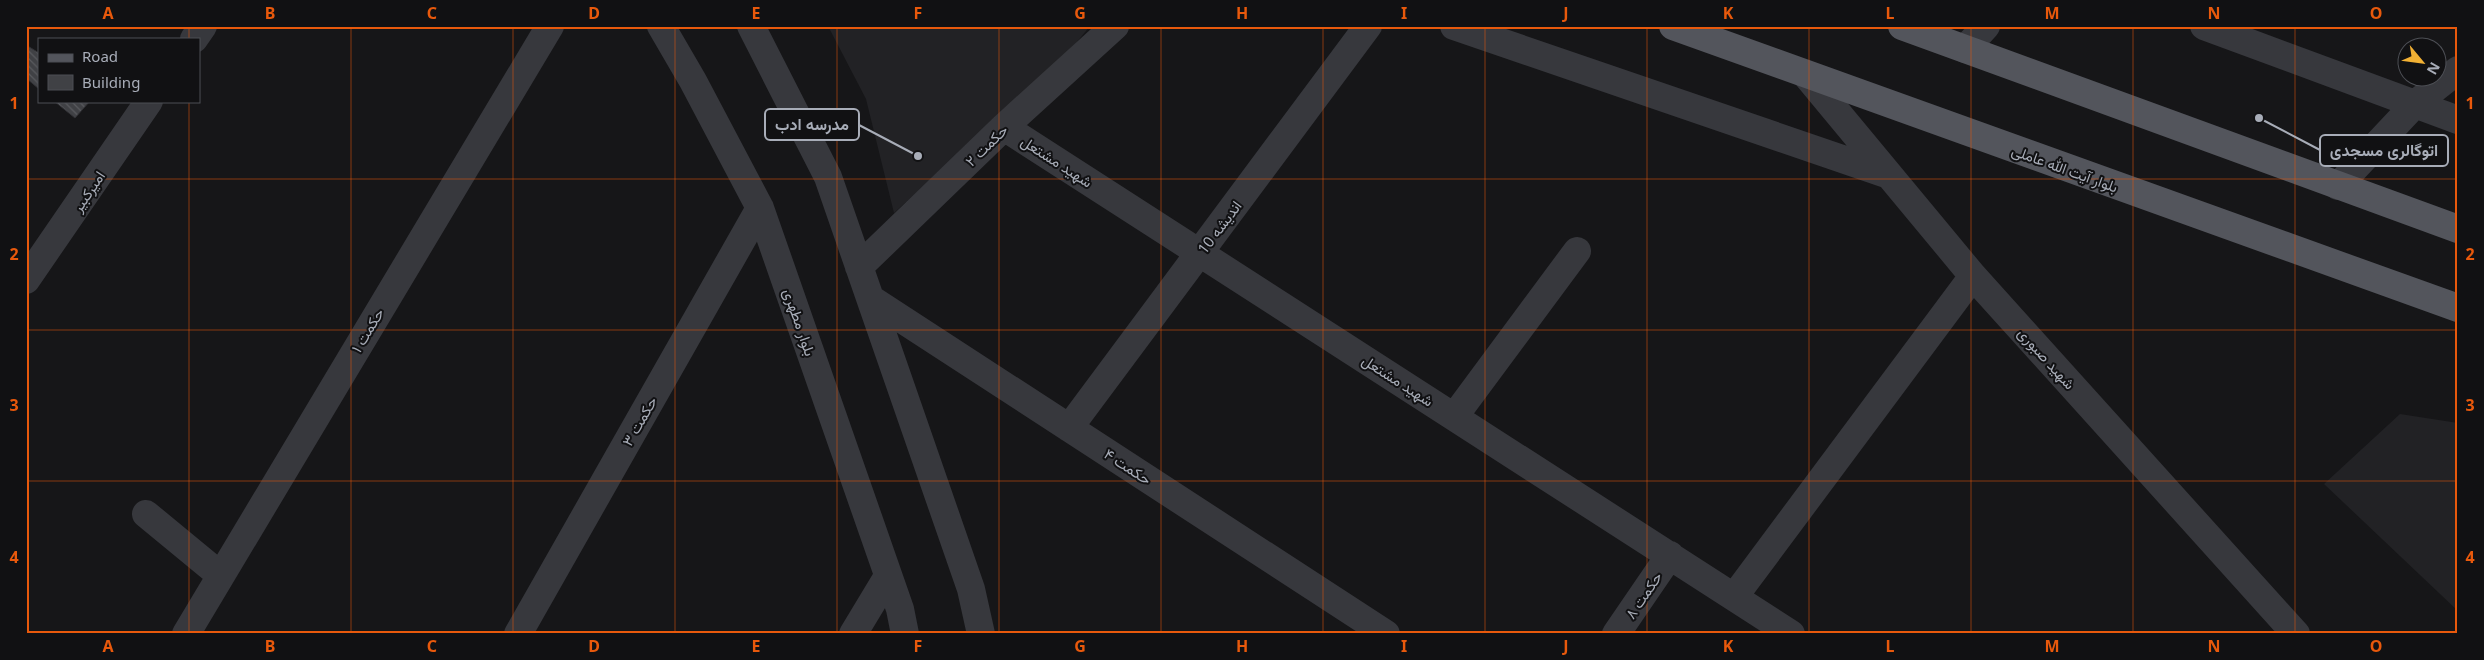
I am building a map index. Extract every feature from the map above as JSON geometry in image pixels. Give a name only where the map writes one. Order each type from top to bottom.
[{"type":"main road","name":"بلوار آیت‌ الله عاملی","points":[[1673,26],[1807,76],[2458,308]]},
{"type":"main road","points":[[1902,26],[2458,229]]},
{"type":"street","points":[[195,38],[203,26]]},
{"type":"street","name":"حکمت ۱","points":[[186,634],[220,574],[550,26]]},
{"type":"street","name":"بلوار مطهری","points":[[660,26],[693,82],[760,208],[900,609],[905,634]]},
{"type":"street","points":[[751,26],[828,177],[971,589],[981,634]]},
{"type":"street","name":"حکمت ۲","points":[[859,267],[1004,127],[1115,26]]},
{"type":"street","name":"اندیشه 10","points":[[1069,428],[1368,26]]},
{"type":"street","points":[[1454,26],[1889,175]]},
{"type":"street","points":[[1966,49],[1986,26]]},
{"type":"street","points":[[2204,26],[2458,120]]},
{"type":"street","points":[[2338,186],[2415,104],[2458,70]]},
{"type":"street","name":"شهید صبوری","points":[[1807,76],[1973,276],[2296,634]]},
{"type":"street","name":"امیرکبیر","points":[[26,280],[149,102]]},
{"type":"street","name":"شهید مشتعل","points":[[1004,127],[1791,634]]},
{"type":"street","name":"حکمت ۳","points":[[518,634],[760,208]]},
{"type":"street","points":[[1454,417],[1577,251]]},
{"type":"street","points":[[1734,597],[1973,276]]},
{"type":"street","name":"حکمت ۴","points":[[871,299],[1386,634]]},
{"type":"street","points":[[146,514],[220,574]]},
{"type":"street","name":"حکمت ۸","points":[[1616,634],[1670,556]]},
{"type":"street","points":[[853,634],[888,576]]},
{"type":"shaded area","points":[[828,26],[1090,26],[1063,59],[894,213],[866,99]]},
{"type":"shaded area","points":[[2400,414],[2458,423],[2458,611],[2324,484]]},
{"type":"building","points":[[26,45],[38,52],[38,88],[26,78]]},
{"type":"building","points":[[55,102],[89,102],[75,118]]},
{"type":"place","name":"اتوگالری مسجدی","points":[[2259,118]]},
{"type":"place","name":"مدرسه ادب","points":[[918,156]]}]
